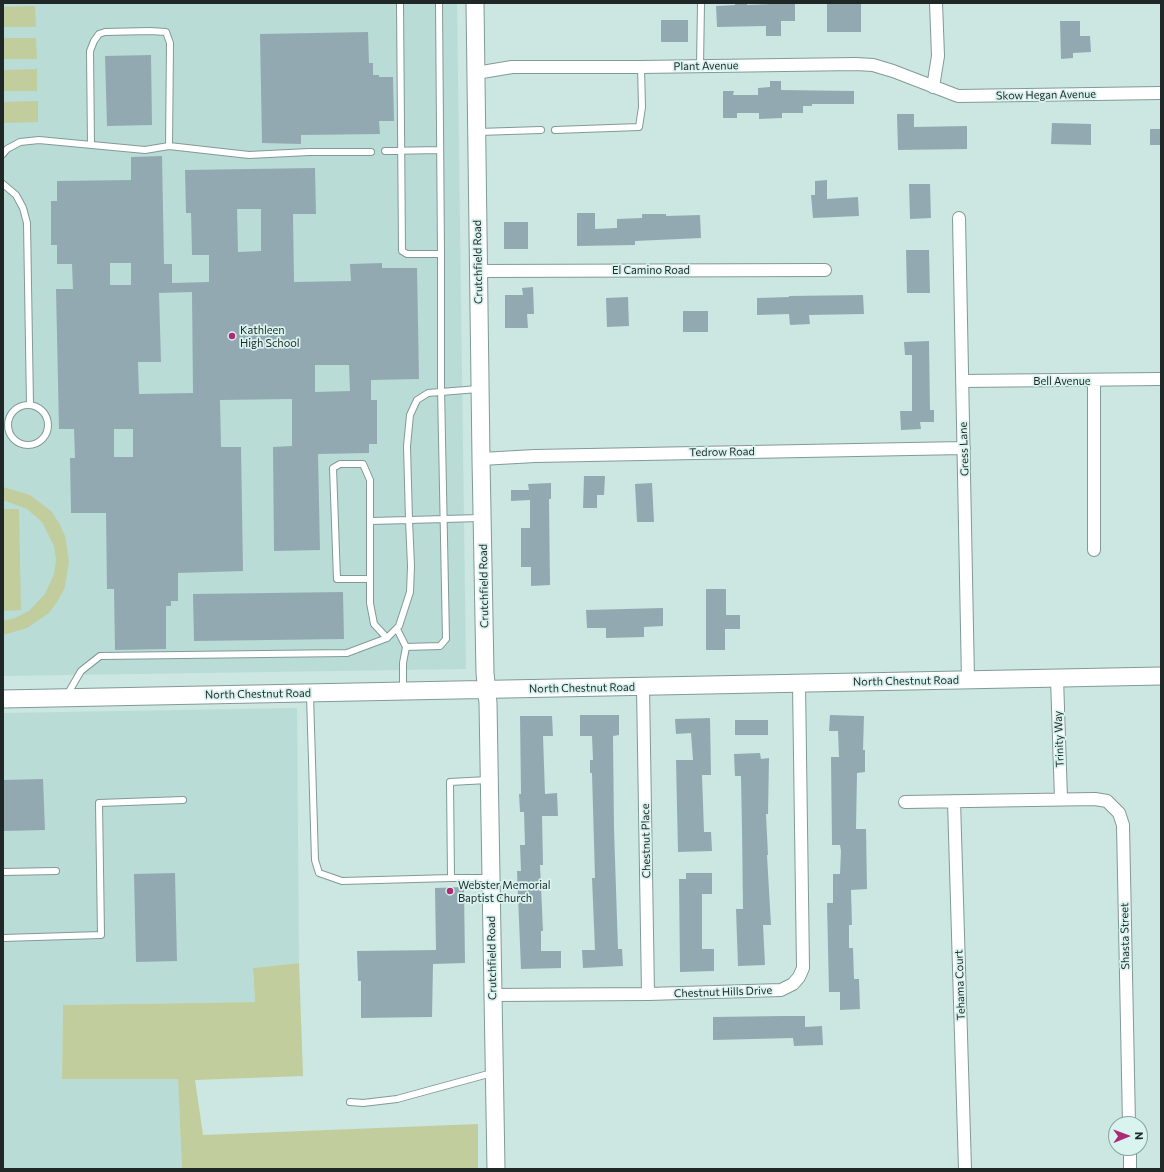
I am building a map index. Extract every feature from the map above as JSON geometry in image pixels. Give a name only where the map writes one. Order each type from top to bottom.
[{"type":"street","name":"Crutchfield Road","points":[[475,3],[482,518],[489,779],[496,1169]]},
{"type":"street","points":[[933,87],[938,56],[936,3]]},
{"type":"street","name":"Plant Avenue","points":[[476,73],[512,67],[856,64],[873,65],[893,71],[933,87]]},
{"type":"street","name":"Skow Hegan Avenue","points":[[933,87],[958,96],[1161,93]]},
{"type":"street","name":"Gress Lane","points":[[960,218],[968,680]]},
{"type":"street","name":"El Camino Road","points":[[478,271],[825,270]]},
{"type":"street","name":"Bell Avenue","points":[[962,382],[1161,379]]},
{"type":"street","points":[[1094,380],[1094,550]]},
{"type":"street","name":"Tedrow Road","points":[[481,459],[543,456],[964,448]]},
{"type":"street","name":"North Chestnut Road","points":[[3,699],[1161,676]]},
{"type":"street","name":"Trinity Way","points":[[1057,678],[1061,799]]},
{"type":"street","name":"Chestnut Hills Drive","points":[[493,995],[648,994],[781,990],[793,984],[799,977],[803,968],[799,684]]},
{"type":"street","name":"Chestnut Place","points":[[643,687],[648,994]]},
{"type":"street","name":"Shasta Street","points":[[905,802],[1095,799],[1107,801],[1120,813],[1123,825],[1129,1116]]},
{"type":"street","name":"Tehama Court","points":[[954,801],[965,1169]]},
{"type":"street","points":[[1130,1156],[1130,1169]]},
{"type":"lane","points":[[400,3],[402,252],[408,254],[441,254]]},
{"type":"lane","points":[[406,647],[440,646],[446,639],[441,392],[439,3]]},
{"type":"lane","points":[[700,66],[701,3]]},
{"type":"lane","points":[[91,145],[90,51],[94,41],[99,34],[105,32],[150,31],[166,32],[170,43],[169,146]]},
{"type":"lane","points":[[555,130],[639,127],[642,106],[641,67]]},
{"type":"lane","points":[[477,132],[541,130]]},
{"type":"lane","points":[[3,154],[7,149],[20,142],[39,140],[145,150],[169,146],[249,155],[371,152]]},
{"type":"lane","points":[[385,151],[440,150]]},
{"type":"lane","points":[[3,184],[16,195],[23,208],[27,223],[30,405]]},
{"type":"lane","points":[[66,698],[81,671],[100,656],[347,653],[387,638],[397,629],[410,592],[411,566],[407,446],[410,415],[417,400],[428,393],[480,389]]},
{"type":"lane","points":[[30,405],[40,409],[45,414],[48,427],[46,433],[37,442],[24,444],[18,442],[10,433],[9,420],[16,409],[21,406],[30,405]]},
{"type":"lane","points":[[370,579],[338,578],[333,468],[340,464],[363,464],[370,480],[371,521],[370,603],[374,624],[387,638]]},
{"type":"lane","points":[[371,521],[482,518]]},
{"type":"lane","points":[[397,629],[406,647],[403,663],[403,692]]},
{"type":"lane","points":[[310,693],[315,860],[319,873],[342,881],[491,878]]},
{"type":"lane","points":[[451,878],[450,782],[489,779]]},
{"type":"lane","points":[[3,938],[101,935],[99,803],[183,800]]},
{"type":"lane","points":[[3,872],[56,871]]},
{"type":"lane","points":[[350,1102],[363,1103],[397,1099],[494,1073]]},
{"type":"shaded area","name":"Kathleen High School","points":[[3,3],[457,3],[466,669],[3,676]]},
{"type":"shaded area","points":[[297,708],[299,963],[253,968],[255,1002],[63,1005],[62,1079],[178,1079],[182,1169],[3,1169],[3,713]]},
{"type":"green space","points":[[35,6],[36,27],[3,27],[3,7]]},
{"type":"green space","points":[[3,38],[36,38],[37,59],[3,59]]},
{"type":"green space","points":[[37,69],[37,91],[3,91],[3,70]]},
{"type":"green space","points":[[38,101],[38,122],[3,123],[3,102]]},
{"type":"green space","points":[[3,487],[30,495],[51,511],[65,536],[69,561],[65,587],[49,613],[27,628],[3,635],[3,621],[15,618],[29,611],[45,594],[54,574],[56,560],[54,546],[42,522],[27,509],[3,500]]},
{"type":"green space","points":[[3,509],[19,509],[21,610],[3,611]]},
{"type":"green space","points":[[299,963],[303,1076],[195,1080],[203,1135],[478,1124],[478,1169],[182,1169],[178,1079],[62,1079],[63,1005],[255,1002],[253,968]]},
{"type":"building","points":[[735,3],[747,3],[747,5],[795,3],[795,21],[781,21],[781,36],[766,36],[766,26],[717,27],[716,6],[735,5]]},
{"type":"building","points":[[827,3],[861,3],[861,32],[827,32]]},
{"type":"building","points":[[661,20],[688,20],[688,42],[661,42]]},
{"type":"building","points":[[1060,21],[1080,21],[1080,36],[1090,36],[1091,52],[1073,53],[1073,58],[1061,59]]},
{"type":"building","points":[[368,32],[369,63],[373,63],[373,75],[379,75],[379,77],[393,77],[394,121],[379,121],[380,134],[301,135],[301,144],[262,143],[260,34]]},
{"type":"building","points":[[151,55],[152,125],[107,126],[105,56]]},
{"type":"building","points":[[770,81],[781,81],[781,90],[854,91],[854,104],[812,104],[812,106],[803,106],[803,113],[782,113],[782,118],[759,119],[759,113],[737,113],[737,118],[723,118],[723,91],[734,91],[733,95],[758,95],[758,88],[770,87]]},
{"type":"building","points":[[897,114],[914,114],[914,127],[967,126],[967,149],[898,150]]},
{"type":"building","points":[[1052,123],[1091,124],[1091,145],[1051,144]]},
{"type":"building","points":[[1150,129],[1161,129],[1161,145],[1150,145]]},
{"type":"building","points":[[162,156],[164,264],[172,264],[172,283],[209,282],[209,255],[192,255],[191,213],[186,213],[185,170],[315,168],[316,214],[293,214],[294,282],[351,281],[350,264],[382,263],[382,268],[417,268],[419,379],[371,380],[371,400],[377,400],[377,444],[369,444],[369,453],[318,454],[320,550],[274,551],[273,447],[292,446],[292,399],[220,400],[221,447],[241,447],[243,571],[178,573],[178,601],[171,601],[171,606],[166,606],[166,649],[115,650],[114,589],[107,589],[106,513],[71,513],[70,458],[75,458],[74,429],[59,429],[56,289],[73,289],[72,264],[57,264],[57,245],[51,245],[51,201],[57,201],[57,181],[131,180],[131,157]],"holes":[[[237,209],[261,209],[261,251],[238,252]],[[110,263],[131,263],[131,285],[110,285]],[[192,292],[193,393],[139,394],[138,362],[161,362],[159,293]],[[315,365],[349,365],[350,391],[315,392]],[[114,429],[133,429],[133,457],[114,457]]]},
{"type":"building","points":[[827,180],[827,199],[858,197],[859,216],[813,218],[811,195],[815,195],[815,181]]},
{"type":"building","points":[[909,184],[930,184],[931,218],[910,219]]},
{"type":"building","points":[[577,213],[595,213],[595,229],[617,228],[617,219],[642,218],[642,214],[666,214],[666,216],[700,215],[701,238],[635,241],[635,245],[577,246]]},
{"type":"building","points":[[504,222],[528,222],[528,249],[504,249]]},
{"type":"building","points":[[906,250],[929,250],[930,293],[907,293]]},
{"type":"building","points":[[533,287],[534,314],[527,314],[528,328],[505,328],[505,295],[523,295],[522,288]]},
{"type":"building","points":[[863,295],[864,314],[809,315],[810,324],[790,325],[789,314],[757,315],[757,298]]},
{"type":"building","points":[[628,297],[629,326],[607,327],[606,298]]},
{"type":"building","points":[[683,311],[708,311],[708,332],[683,332]]},
{"type":"building","points":[[929,341],[930,410],[934,410],[934,422],[920,422],[921,429],[901,430],[900,411],[912,411],[912,355],[905,355],[904,342]]},
{"type":"building","points":[[584,476],[605,476],[604,495],[597,495],[597,508],[583,508]]},
{"type":"building","points":[[551,483],[551,499],[549,499],[550,585],[531,586],[531,567],[521,567],[521,528],[530,528],[530,500],[511,501],[511,490],[529,490],[528,484]]},
{"type":"building","points":[[652,483],[654,522],[637,522],[635,484]]},
{"type":"building","points":[[706,589],[726,589],[726,615],[740,615],[740,629],[725,629],[725,650],[706,650]]},
{"type":"building","points":[[343,592],[344,639],[194,641],[193,594]]},
{"type":"building","points":[[663,608],[663,626],[644,627],[644,637],[606,638],[606,628],[587,628],[586,610]]},
{"type":"building","points":[[580,715],[619,715],[619,735],[613,736],[614,829],[618,949],[622,949],[623,966],[583,968],[582,950],[595,950],[592,878],[595,878],[592,773],[590,773],[590,760],[593,760],[592,736],[580,736]]},
{"type":"building","points":[[830,715],[864,716],[863,750],[865,750],[865,772],[857,773],[856,829],[866,829],[867,889],[851,890],[852,925],[849,925],[849,948],[853,948],[854,979],[859,979],[860,1009],[840,1010],[840,992],[829,992],[827,903],[833,903],[833,874],[840,874],[841,851],[840,845],[832,845],[831,757],[839,757],[838,731],[829,731]]},
{"type":"building","points":[[520,716],[552,716],[553,736],[543,736],[545,794],[557,793],[558,816],[542,816],[543,865],[540,865],[543,931],[541,931],[541,951],[561,951],[561,968],[521,969],[517,871],[521,871],[520,845],[525,845],[524,812],[520,812],[519,794],[521,794]]},
{"type":"building","points":[[710,718],[711,775],[702,775],[704,832],[711,832],[712,851],[678,852],[676,760],[693,760],[691,733],[676,734],[675,719]]},
{"type":"building","points":[[735,720],[768,720],[768,735],[735,735]]},
{"type":"building","points":[[760,753],[761,759],[769,758],[768,814],[766,814],[771,925],[763,925],[765,965],[738,966],[736,909],[743,909],[741,776],[735,776],[734,754]]},
{"type":"building","points":[[43,779],[45,830],[3,831],[3,780]]},
{"type":"building","points":[[175,873],[177,961],[136,962],[134,874]]},
{"type":"building","points":[[686,873],[712,873],[712,894],[702,894],[702,949],[714,949],[714,971],[680,972],[679,879],[686,879]]},
{"type":"building","points":[[464,887],[465,963],[433,964],[432,1017],[361,1018],[361,981],[358,981],[357,951],[436,950],[435,888]]},
{"type":"building","points":[[805,1016],[805,1027],[822,1026],[823,1045],[794,1046],[793,1038],[713,1040],[713,1017]]},
{"type":"place","name":"Kathleen High School","points":[[232,336]]},
{"type":"place","name":"Webster Memorial Baptist Church","points":[[450,891]]}]
